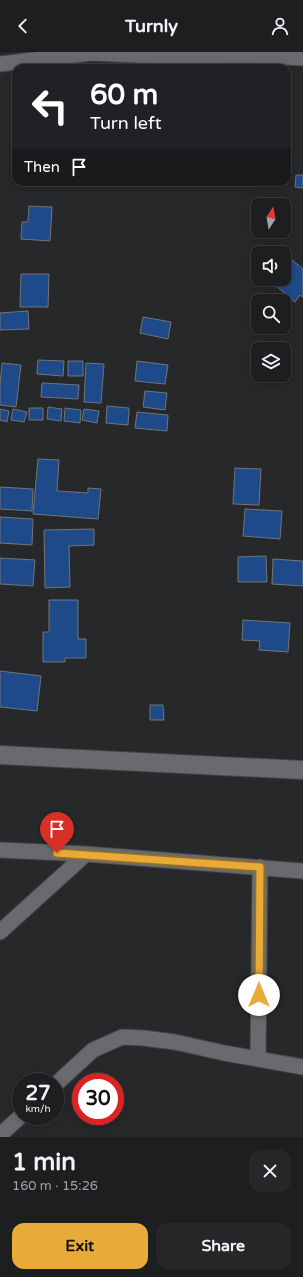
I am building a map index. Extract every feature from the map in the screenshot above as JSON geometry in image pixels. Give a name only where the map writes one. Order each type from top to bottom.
[{"type":"street","points":[[0,64],[92,53],[181,57],[244,55],[303,58]]},
{"type":"street","points":[[0,755],[303,770]]},
{"type":"street","points":[[0,850],[86,854],[303,871]]},
{"type":"street","points":[[0,932],[86,854]]},
{"type":"street","points":[[258,1059],[260,867]]},
{"type":"street","points":[[64,1077],[93,1050],[122,1037],[175,1042],[303,1067]]},
{"type":"street","points":[[0,1135],[12,1124]]},
{"type":"building","points":[[296,175],[303,175],[303,188],[295,187]]},
{"type":"building","points":[[29,206],[52,207],[50,241],[21,239],[22,222],[28,222]]},
{"type":"building","points":[[291,259],[303,269],[303,297],[300,295],[295,302],[291,299],[291,294],[286,294],[276,286],[291,286]]},
{"type":"building","points":[[21,274],[49,274],[48,307],[20,307]]},
{"type":"building","points":[[28,311],[29,329],[0,330],[0,313]]},
{"type":"building","points":[[143,317],[171,322],[168,339],[140,333]]},
{"type":"building","points":[[38,360],[64,361],[63,376],[37,374]]},
{"type":"building","points":[[68,361],[83,361],[83,376],[68,376]]},
{"type":"building","points":[[137,361],[168,365],[165,384],[135,381]]},
{"type":"building","points":[[2,363],[21,365],[16,407],[0,405]]},
{"type":"building","points":[[86,363],[104,364],[101,403],[84,402]]},
{"type":"building","points":[[42,383],[79,385],[78,399],[41,397]]},
{"type":"building","points":[[145,391],[167,393],[165,410],[143,407]]},
{"type":"building","points":[[107,406],[129,408],[128,425],[106,423]]},
{"type":"building","points":[[48,407],[62,409],[61,421],[47,419]]},
{"type":"building","points":[[29,408],[43,408],[43,420],[29,420]]},
{"type":"building","points":[[65,408],[81,410],[80,423],[64,421]]},
{"type":"building","points":[[0,409],[9,411],[7,422],[0,420]]},
{"type":"building","points":[[13,409],[27,412],[24,422],[11,420]]},
{"type":"building","points":[[84,409],[99,411],[97,423],[82,420]]},
{"type":"building","points":[[137,412],[168,415],[167,431],[135,428]]},
{"type":"building","points":[[38,459],[59,460],[57,491],[88,493],[88,488],[101,489],[98,519],[33,514]]},
{"type":"building","points":[[235,468],[261,469],[259,505],[233,504]]},
{"type":"building","points":[[0,487],[33,489],[32,511],[0,509]]},
{"type":"building","points":[[245,509],[282,511],[280,539],[243,536]]},
{"type":"building","points":[[0,517],[33,519],[32,545],[0,543]]},
{"type":"building","points":[[94,529],[94,545],[69,546],[70,587],[45,588],[44,530]]},
{"type":"building","points":[[266,556],[267,582],[238,582],[238,557]]},
{"type":"building","points":[[0,558],[35,560],[33,586],[0,584]]},
{"type":"building","points":[[273,559],[303,561],[303,586],[272,584]]},
{"type":"building","points":[[49,600],[78,600],[78,639],[86,639],[86,658],[65,658],[65,662],[43,662],[43,632],[49,632]]},
{"type":"building","points":[[243,620],[290,623],[288,652],[259,650],[260,641],[242,640]]},
{"type":"building","points":[[0,671],[41,676],[37,711],[0,707]]},
{"type":"building","points":[[150,705],[163,705],[164,720],[150,720]]},
{"type":"route","points":[[57,853],[260,867],[259,995]]}]
